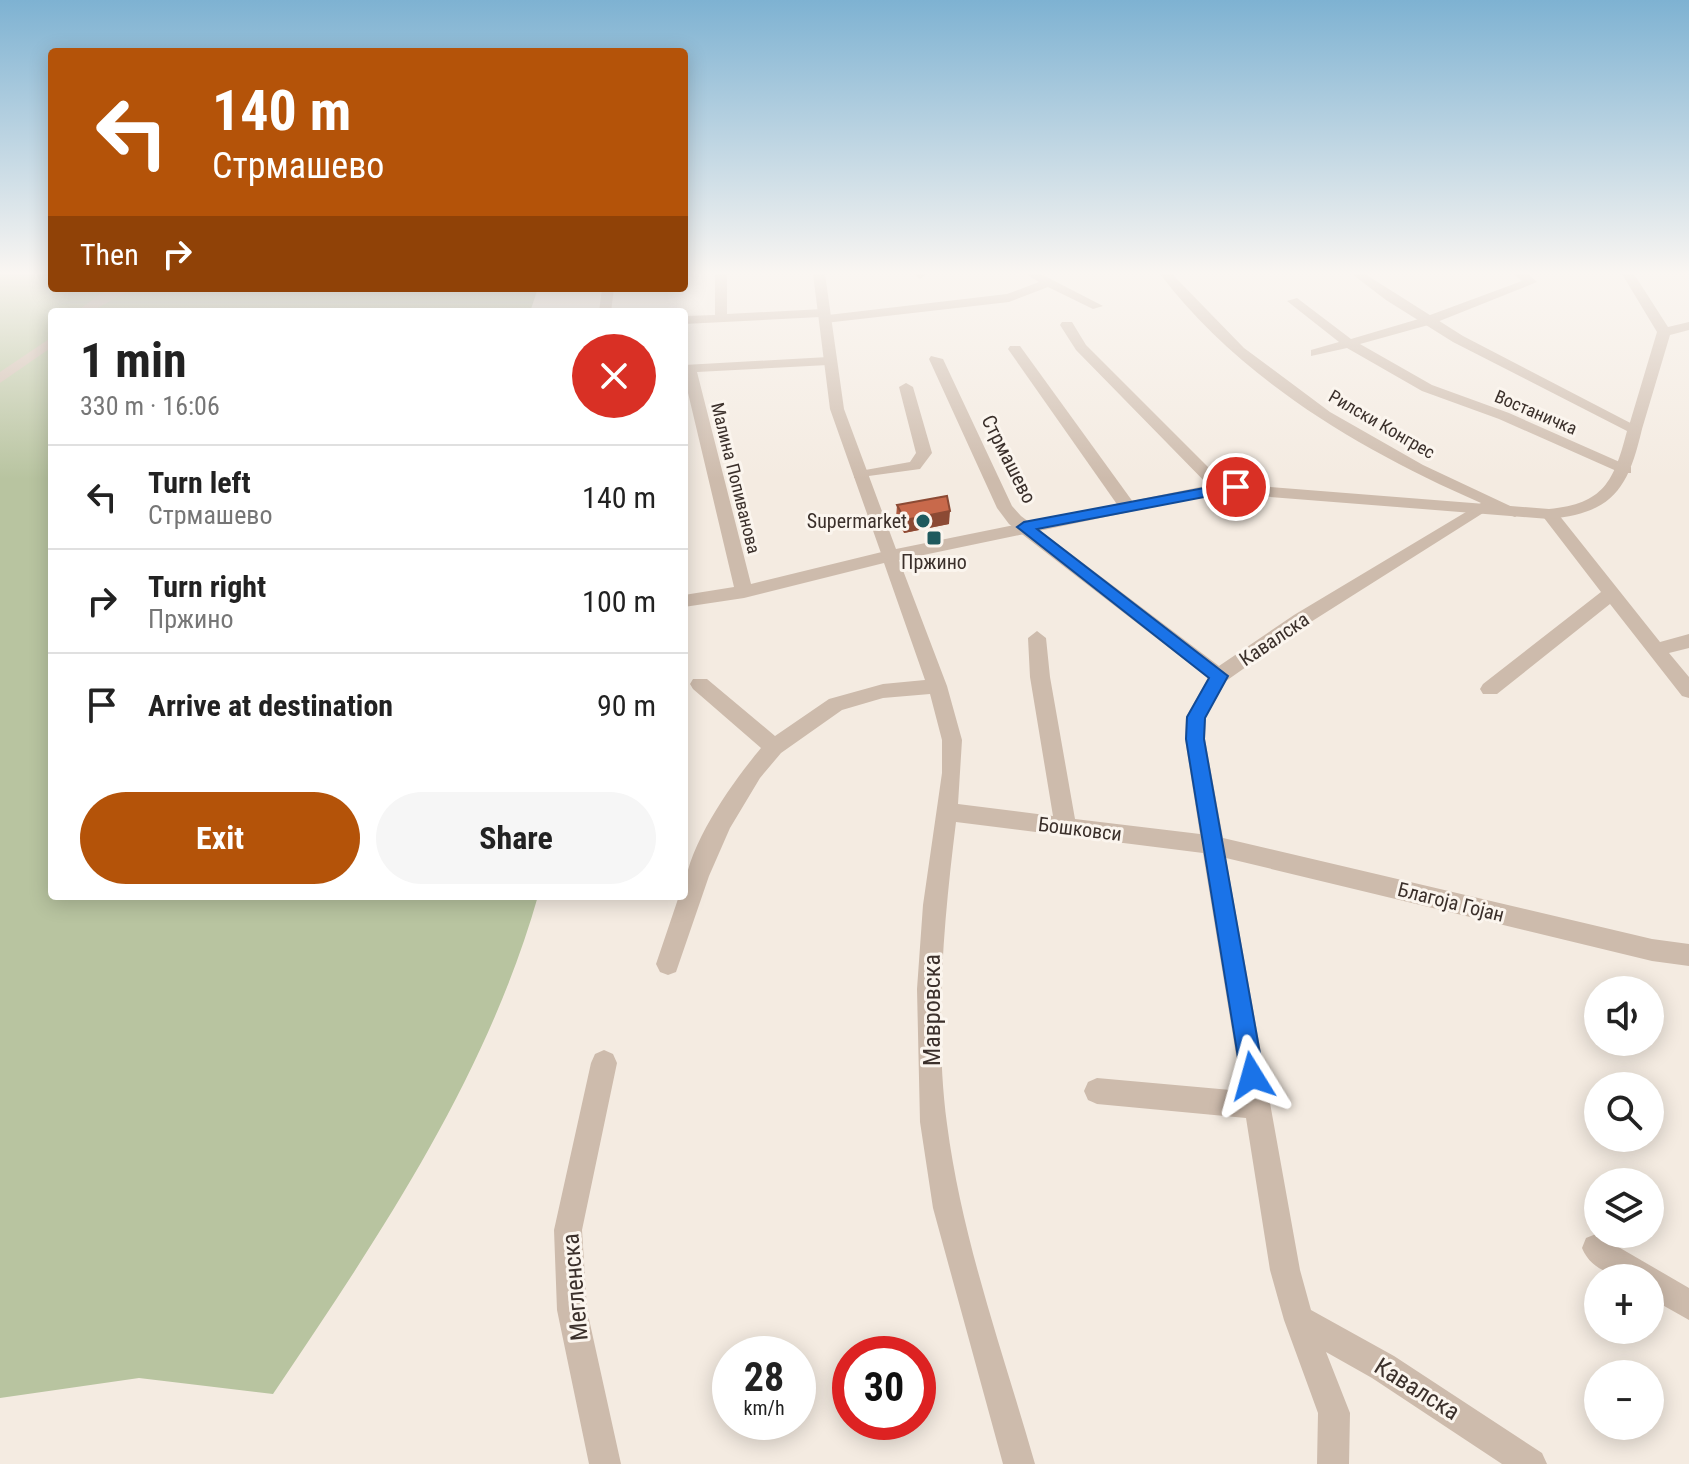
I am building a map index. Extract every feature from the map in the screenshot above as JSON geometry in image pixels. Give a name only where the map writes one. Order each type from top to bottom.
[{"type":"street","name":"Мавровска","points":[[826,342],[837,409],[937,686],[952,740],[948,812],[934,905],[929,989],[933,1122],[947,1208],[1019,1464]]},
{"type":"street","points":[[1078,342],[1220,488]]},
{"type":"street","name":"Рилски Конгрес","points":[[1230,342],[1292,394],[1436,480],[1515,512]]},
{"type":"street","name":"Востаничка","points":[[1468,342],[1635,429]]},
{"type":"street","points":[[688,600],[744,592],[890,556],[1220,488],[1515,512],[1574,513],[1595,505],[1626,470],[1661,342]]},
{"type":"street","name":"Востаничка","points":[[1348,343],[1427,388],[1504,416],[1626,470]]},
{"type":"street","points":[[1316,353],[1348,343]]},
{"type":"street","points":[[0,379],[48,344]]},
{"type":"street","points":[[1015,349],[1127,506]]},
{"type":"street","name":"Стрмашево","points":[[936,359],[1005,508],[1024,527],[1219,676]]},
{"type":"street","name":"Малина Попиванова","points":[[744,592],[689,368],[828,361]]},
{"type":"street","points":[[860,475],[915,466],[924,453],[906,387]]},
{"type":"street","name":"Рилски Конгрес","points":[[1436,480],[1455,506]]},
{"type":"street","name":"Кавалска","points":[[1333,1464],[1334,1413],[1299,1320],[1285,1270],[1195,739],[1196,717],[1219,676],[1300,620],[1483,508]]},
{"type":"street","points":[[1549,514],[1659,649],[1689,691]]},
{"type":"street","points":[[1490,689],[1612,593]]},
{"type":"street","points":[[1037,638],[1040,677],[1066,828]]},
{"type":"street","points":[[1659,649],[1689,641]]},
{"type":"street","points":[[700,684],[774,747]]},
{"type":"street","points":[[668,964],[706,852],[726,809],[745,779],[774,747],[836,704],[883,691],[937,686]]},
{"type":"street","name":"Бошковси","points":[[948,812],[1213,845]]},
{"type":"street","name":"Благоја Гојан","points":[[1213,845],[1652,950],[1689,955]]},
{"type":"street","name":"Мегленска","points":[[604,1063],[568,1230],[572,1310],[605,1464]]},
{"type":"street","points":[[1097,1091],[1257,1106]]},
{"type":"street","points":[[1596,1248],[1623,1264]]},
{"type":"street","points":[[1664,1289],[1689,1305]]},
{"type":"street","name":"Кавалска","points":[[1299,1320],[1383,1367],[1531,1464]]},
{"type":"green space","points":[[0,342],[48,342],[48,900],[537,900],[516,964],[459,1093],[389,1216],[273,1394],[139,1378],[0,1398]]},
{"type":"building","points":[[947,496],[950,511],[905,520],[897,505]]},
{"type":"place","name":"Supermarket","points":[[923,521]]},
{"type":"place","name":"Пржино","points":[[934,538]]},
{"type":"route","points":[[1236,487],[1024,527],[1219,676],[1196,717],[1195,739],[1252,1076]]}]
